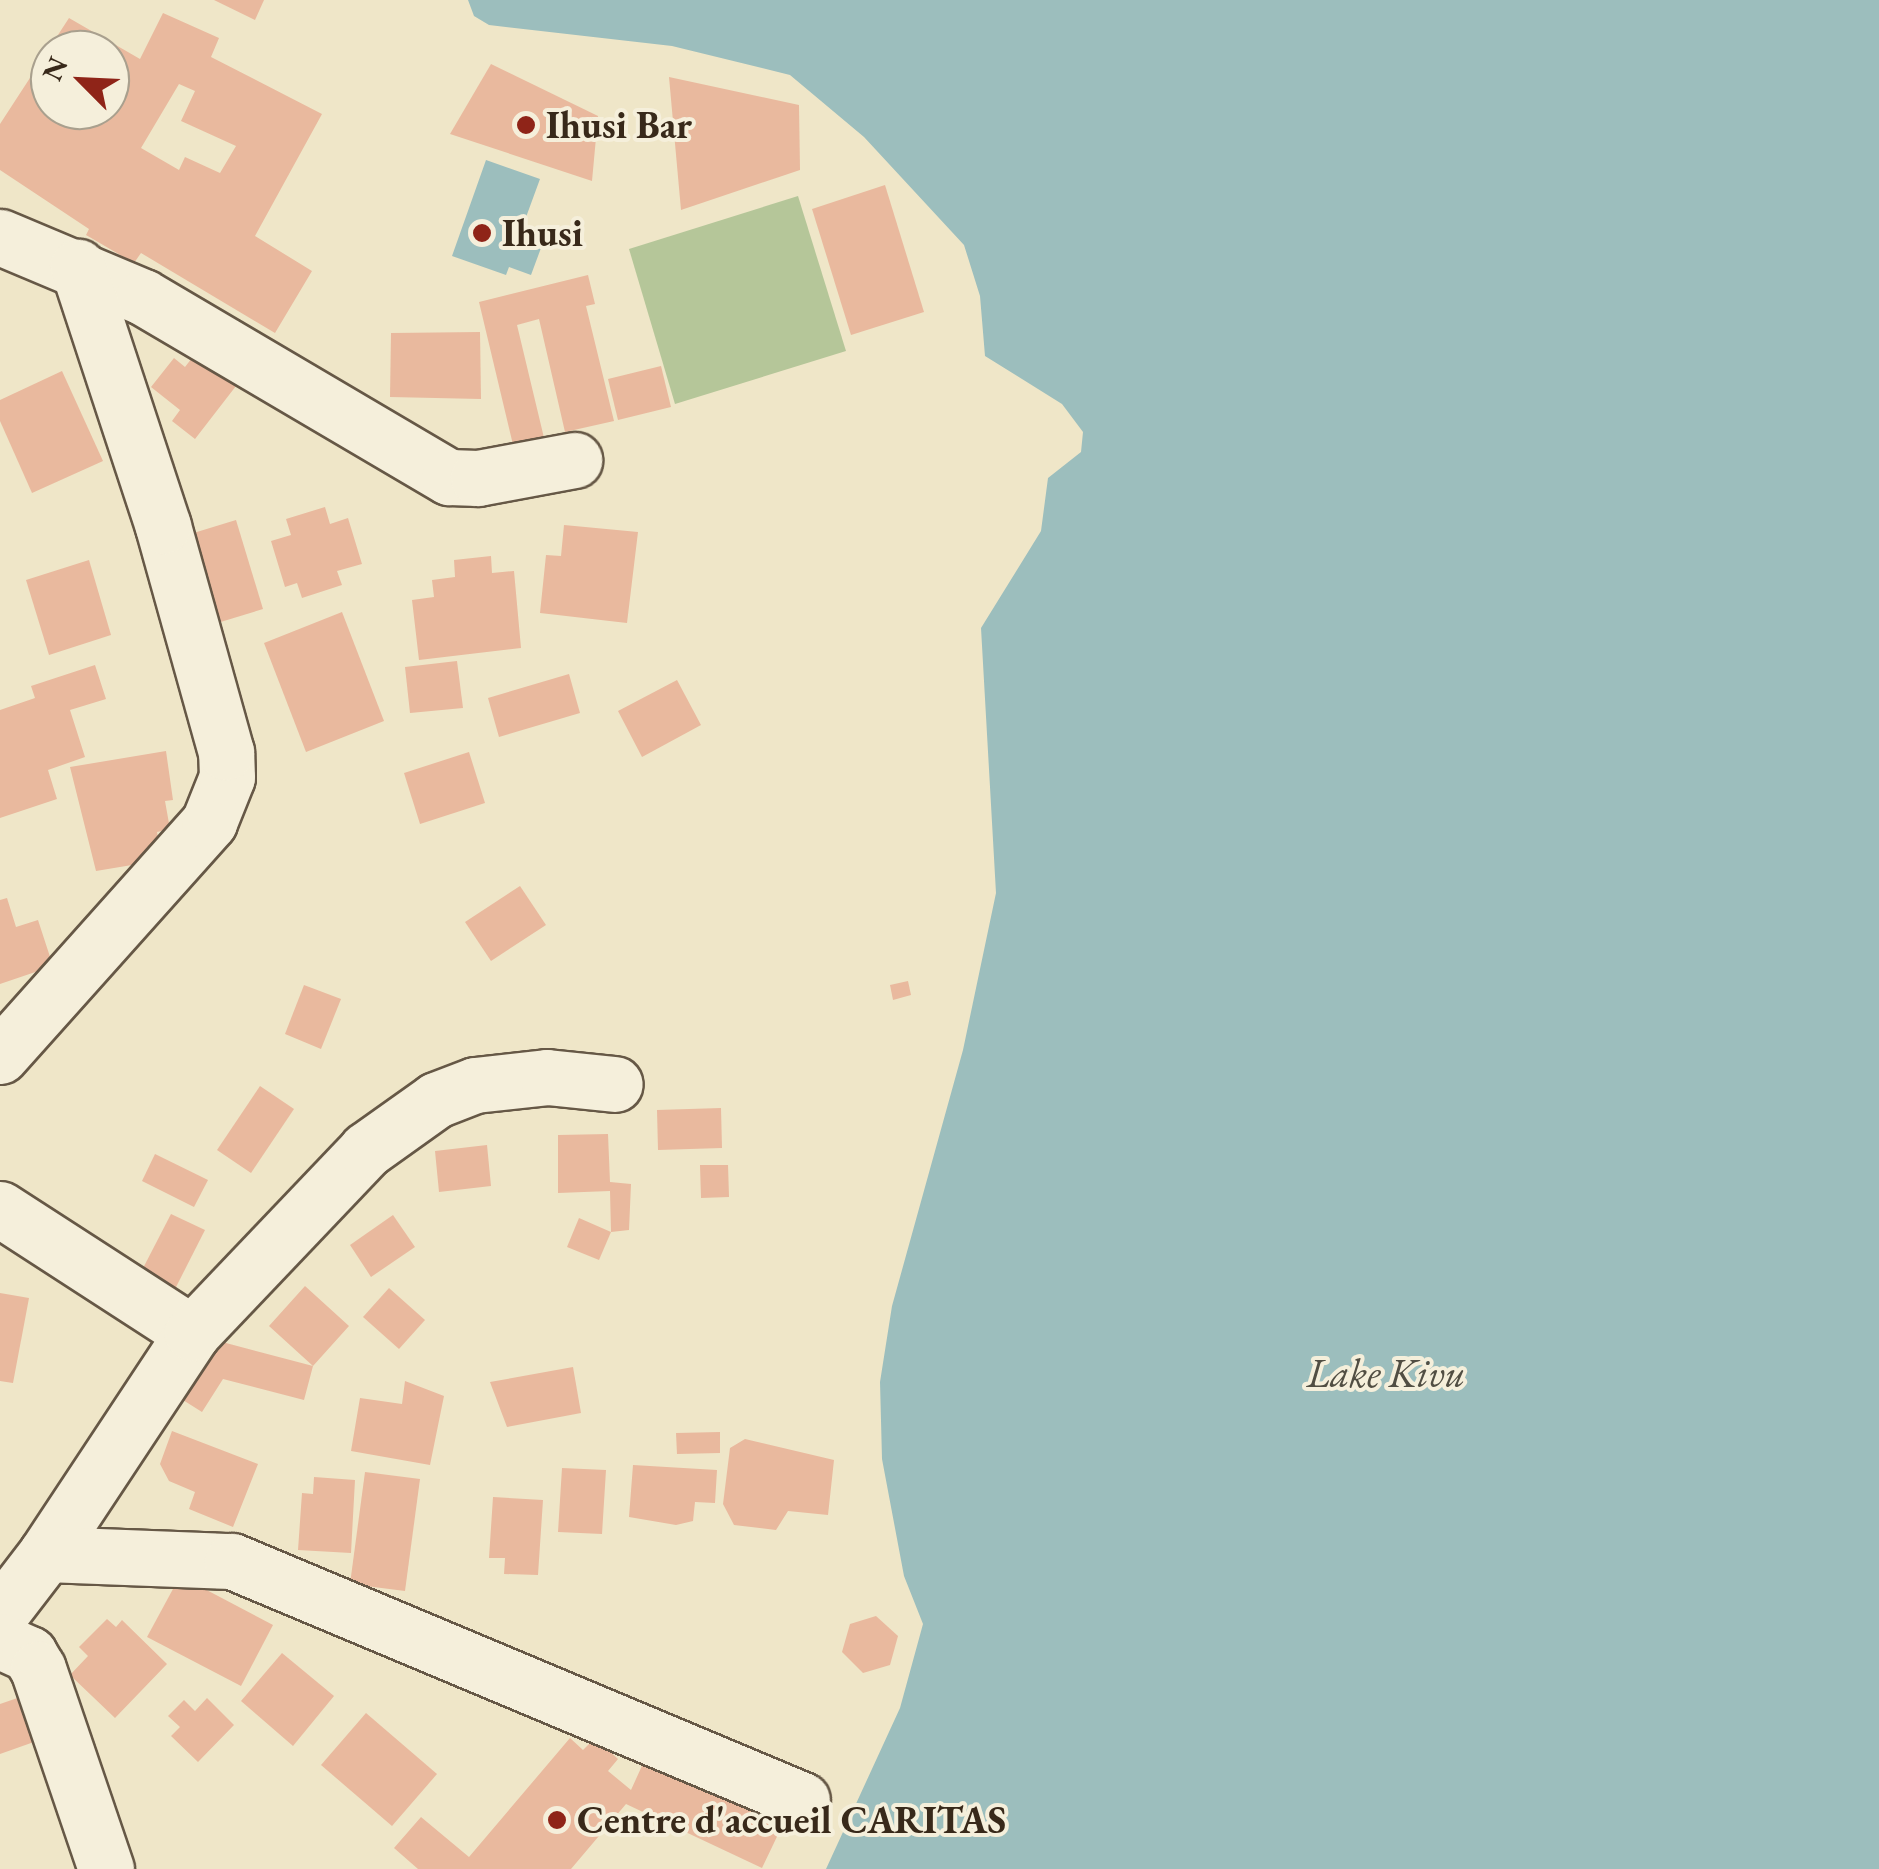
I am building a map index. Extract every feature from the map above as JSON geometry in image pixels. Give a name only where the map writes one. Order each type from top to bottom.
[{"type":"street","points":[[0,237],[78,267],[160,306],[448,477],[478,478],[574,460]]},
{"type":"street","points":[[0,1056],[210,822],[227,776],[226,752],[163,526],[78,267]]},
{"type":"street","points":[[0,1614],[46,1554],[192,1333],[366,1150],[436,1100],[511,1079],[615,1084]]},
{"type":"street","points":[[0,1208],[192,1333]]},
{"type":"street","points":[[46,1554],[209,1559],[257,1568],[802,1800]]},
{"type":"street","points":[[0,1642],[29,1654],[38,1669],[106,1869]]},
{"type":"green space","points":[[798,196],[846,351],[675,404],[629,249]]},
{"type":"water","name":"Lake Kivu","points":[[468,0],[1879,0],[1879,1869],[826,1869],[900,1708],[923,1624],[904,1576],[882,1459],[880,1382],[892,1306],[963,1050],[996,893],[981,628],[1041,531],[1048,478],[1081,452],[1083,432],[1062,404],[985,356],[980,296],[964,245],[864,137],[790,75],[672,46],[489,25],[474,16]]},
{"type":"water","points":[[486,160],[540,179],[518,239],[541,248],[531,275],[509,267],[506,275],[452,256]]},
{"type":"building","points":[[214,0],[264,0],[255,20]]},
{"type":"building","points":[[163,13],[219,38],[211,57],[322,114],[255,236],[312,271],[275,333],[141,253],[134,263],[86,235],[89,229],[0,170],[0,124],[30,78],[30,130],[130,130],[130,53],[140,59]],"holes":[[[179,84],[195,91],[181,121],[236,146],[220,173],[185,157],[179,170],[141,148]]]},
{"type":"building","points":[[69,18],[90,30],[61,30]]},
{"type":"building","name":"Ihusi Bar","points":[[491,64],[598,116],[592,181],[450,134]]},
{"type":"building","points":[[669,77],[799,105],[800,170],[681,210]]},
{"type":"building","points":[[885,185],[924,312],[851,335],[812,209]]},
{"type":"building","points":[[588,275],[595,304],[586,306],[614,421],[565,432],[539,319],[517,325],[545,442],[514,449],[479,302]]},
{"type":"building","points":[[480,332],[481,399],[390,397],[391,333]]},
{"type":"building","points":[[195,354],[236,386],[195,439],[172,421],[180,410],[151,387],[174,358],[185,367]]},
{"type":"building","points":[[661,366],[671,407],[618,420],[608,379]]},
{"type":"building","points":[[62,371],[103,461],[32,493],[0,421],[0,400]]},
{"type":"building","points":[[325,507],[330,524],[348,518],[362,564],[337,571],[342,585],[302,598],[297,583],[285,587],[271,541],[291,535],[286,519]]},
{"type":"building","points":[[236,520],[263,609],[214,624],[187,535]]},
{"type":"building","points":[[564,525],[638,532],[627,623],[540,613],[546,555],[561,556]]},
{"type":"building","points":[[491,556],[492,573],[514,571],[521,648],[419,660],[412,600],[434,597],[432,580],[455,577],[454,560]]},
{"type":"building","points":[[89,560],[111,635],[49,655],[26,580]]},
{"type":"building","points":[[342,612],[384,721],[306,752],[264,643]]},
{"type":"building","points":[[457,661],[463,708],[410,713],[405,667]]},
{"type":"building","points":[[95,665],[106,699],[70,710],[85,757],[48,770],[57,799],[0,818],[0,710],[35,698],[31,686]]},
{"type":"building","points":[[569,674],[580,713],[499,737],[488,698]]},
{"type":"building","points":[[677,680],[701,725],[642,757],[618,711]]},
{"type":"building","points":[[166,751],[173,800],[165,801],[170,829],[157,832],[162,860],[96,871],[70,767]]},
{"type":"building","points":[[469,752],[485,803],[420,824],[404,773]]},
{"type":"building","points":[[520,886],[546,925],[491,961],[465,922]]},
{"type":"building","points":[[7,898],[16,927],[38,920],[53,966],[0,984],[0,900]]},
{"type":"building","points":[[908,981],[911,995],[893,1000],[890,985]]},
{"type":"building","points":[[304,985],[341,999],[321,1049],[285,1034]]},
{"type":"building","points":[[260,1086],[294,1109],[251,1173],[217,1150]]},
{"type":"building","points":[[721,1108],[722,1148],[658,1150],[657,1110]]},
{"type":"building","points":[[608,1134],[610,1182],[631,1184],[629,1230],[611,1232],[610,1191],[558,1193],[558,1135]]},
{"type":"building","points":[[487,1145],[491,1186],[439,1192],[435,1151]]},
{"type":"building","points":[[155,1154],[208,1180],[194,1207],[142,1181]]},
{"type":"building","points":[[700,1165],[728,1165],[729,1197],[701,1198]]},
{"type":"building","points":[[171,1214],[205,1230],[174,1291],[140,1274]]},
{"type":"building","points":[[393,1215],[415,1247],[371,1277],[350,1245]]},
{"type":"building","points":[[579,1218],[611,1232],[599,1260],[567,1247]]},
{"type":"building","points":[[305,1286],[349,1326],[313,1366],[269,1326]]},
{"type":"building","points":[[389,1288],[425,1320],[399,1349],[363,1317]]},
{"type":"building","points":[[0,1293],[29,1298],[13,1383],[0,1381]]},
{"type":"building","points":[[211,1339],[313,1366],[304,1400],[223,1379],[202,1412],[175,1395]]},
{"type":"building","points":[[573,1367],[581,1413],[507,1427],[490,1382]]},
{"type":"building","points":[[405,1381],[444,1396],[430,1465],[351,1451],[360,1398],[402,1404]]},
{"type":"building","points":[[172,1431],[258,1464],[233,1527],[189,1509],[195,1492],[169,1481],[160,1464]]},
{"type":"building","points":[[720,1432],[720,1453],[677,1454],[676,1433]]},
{"type":"building","points":[[745,1439],[834,1460],[828,1515],[788,1511],[776,1530],[734,1525],[723,1504],[730,1448]]},
{"type":"building","points":[[633,1465],[717,1470],[715,1503],[695,1502],[693,1521],[676,1525],[629,1517]]},
{"type":"building","points":[[562,1468],[606,1470],[602,1534],[558,1532]]},
{"type":"building","points":[[365,1472],[420,1479],[405,1591],[350,1584]]},
{"type":"building","points":[[314,1477],[355,1480],[351,1553],[298,1550],[302,1493],[313,1494]]},
{"type":"building","points":[[493,1497],[543,1500],[538,1575],[504,1574],[505,1558],[489,1558]]},
{"type":"building","points":[[180,1576],[273,1625],[241,1686],[147,1637]]},
{"type":"building","points":[[876,1616],[898,1636],[890,1665],[863,1673],[842,1652],[850,1624]]},
{"type":"building","points":[[107,1619],[116,1627],[122,1620],[167,1664],[115,1718],[70,1675],[88,1656],[79,1647]]},
{"type":"building","points":[[282,1653],[334,1696],[293,1746],[241,1701]]},
{"type":"building","points":[[32,1693],[48,1737],[0,1754],[0,1704]]},
{"type":"building","points":[[207,1698],[234,1725],[198,1762],[171,1736],[180,1727],[168,1716],[184,1700],[195,1711]]},
{"type":"building","points":[[366,1713],[437,1774],[392,1826],[321,1765]]},
{"type":"building","points":[[570,1738],[583,1750],[595,1738],[618,1759],[608,1771],[631,1790],[646,1757],[784,1822],[762,1868],[626,1804],[571,1869],[418,1869],[394,1848],[421,1817],[469,1857]]},
{"type":"place","name":"Ihusi Bar","points":[[526,125]]},
{"type":"place","name":"Ihusi","points":[[482,233]]},
{"type":"place","name":"Centre d'accueil CARITAS","points":[[557,1820]]}]
